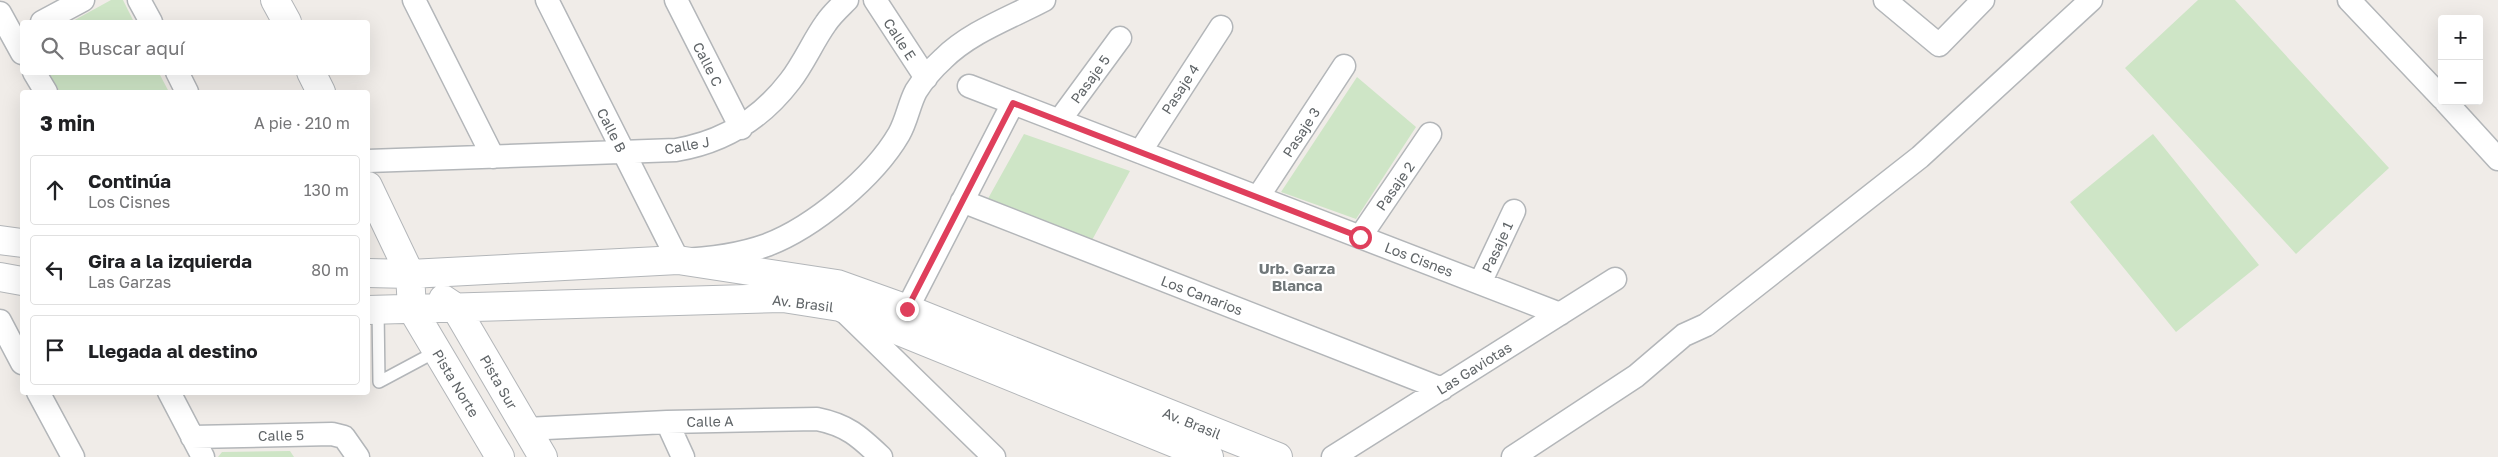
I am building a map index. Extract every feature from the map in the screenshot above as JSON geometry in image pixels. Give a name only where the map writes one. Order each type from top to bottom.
[{"type":"street","points":[[46,20],[83,0]]},
{"type":"street","points":[[139,0],[150,20]]},
{"type":"street","points":[[275,0],[285,20]]},
{"type":"street","points":[[414,0],[493,157]]},
{"type":"street","name":"Calle B","points":[[547,0],[678,260]]},
{"type":"street","name":"Calle C","points":[[676,0],[740,128]]},
{"type":"street","name":"Calle J","points":[[370,161],[676,150],[697,146],[720,138],[761,114],[790,81],[828,20],[847,0]]},
{"type":"street","name":"Calle E","points":[[875,0],[926,78]]},
{"type":"street","points":[[678,260],[723,255],[768,244],[827,210],[870,171],[889,148],[906,120],[916,92],[942,59],[964,41],[1044,0]]},
{"type":"street","points":[[1885,0],[1938,45],[1982,0]]},
{"type":"street","points":[[1513,457],[1636,376],[1684,335],[1706,325],[1920,157],[2091,0]]},
{"type":"street","points":[[2348,0],[2438,94]]},
{"type":"street","points":[[0,13],[20,42]]},
{"type":"street","name":"Pasaje 4","points":[[1140,152],[1221,27]]},
{"type":"street","name":"Pasaje 5","points":[[1060,120],[1120,38]]},
{"type":"street","name":"Pasaje 3","points":[[1258,197],[1344,66]]},
{"type":"street","points":[[36,75],[45,90]]},
{"type":"street","points":[[178,75],[186,90]]},
{"type":"street","points":[[312,75],[320,90]]},
{"type":"street","name":"Los Cisnes","points":[[970,86],[1560,314]]},
{"type":"street","points":[[907,309],[1013,103]]},
{"type":"street","points":[[2449,105],[2498,159]]},
{"type":"street","name":"Pasaje 2","points":[[1360,237],[1430,134]]},
{"type":"street","points":[[370,190],[410,274],[412,309]]},
{"type":"street","name":"Los Canarios","points":[[962,201],[1442,388]]},
{"type":"street","name":"Pasaje 1","points":[[1480,283],[1514,211]]},
{"type":"street","name":"Av. Brasil","points":[[370,273],[410,274],[678,260],[837,284],[907,309],[1278,457]]},
{"type":"street","points":[[410,274],[455,307]]},
{"type":"street","points":[[0,277],[20,281]]},
{"type":"street","name":"Las Gaviotas","points":[[1333,457],[1615,280]]},
{"type":"street","name":"Av. Brasil","points":[[372,309],[783,298],[840,307],[1208,457]]},
{"type":"street","name":"Pista Sur","points":[[455,307],[543,457]]},
{"type":"street","points":[[840,307],[994,457]]},
{"type":"street","name":"Pista Norte","points":[[412,309],[500,457]]},
{"type":"street","points":[[0,321],[20,359]]},
{"type":"street","points":[[40,395],[73,457]]},
{"type":"street","points":[[171,395],[203,457]]},
{"type":"street","name":"Calle A","points":[[526,429],[666,422],[817,419],[837,423],[858,434],[881,457]]},
{"type":"street","points":[[666,422],[683,457]]},
{"type":"street","name":"Calle 5","points":[[192,437],[332,434],[344,437],[358,457]]},
{"type":"lane","points":[[372,309],[379,382],[437,350]]},
{"type":"green space","points":[[111,0],[123,0],[133,20],[75,20]]},
{"type":"green space","points":[[2198,0],[2235,0],[2389,168],[2296,254],[2125,68]]},
{"type":"green space","points":[[50,75],[160,75],[168,90],[59,90]]},
{"type":"green space","points":[[1357,77],[1416,127],[1356,219],[1281,192]]},
{"type":"green space","points":[[1024,134],[1130,171],[1091,242],[985,204]]},
{"type":"green space","points":[[2153,134],[2259,265],[2176,332],[2070,202]]},
{"type":"green space","points":[[290,451],[294,457],[218,457],[222,452]]},
{"type":"district","name":"Urb. Garza Blanca","points":[[1297,276]]},
{"type":"route","points":[[907,309],[1013,103],[1360,237]]}]
